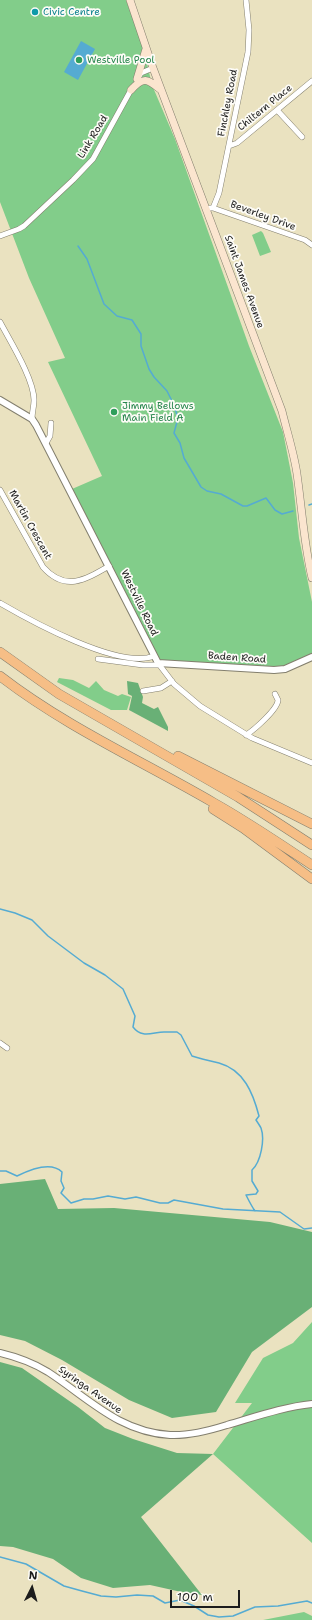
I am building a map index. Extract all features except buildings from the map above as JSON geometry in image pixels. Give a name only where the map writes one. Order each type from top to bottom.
[{"type":"highway","points":[[0,652],[59,694],[238,796],[312,845]]},
{"type":"highway","points":[[0,676],[42,706],[87,734],[245,821],[312,865]]},
{"type":"highway","points":[[142,742],[190,762],[312,824]]},
{"type":"highway","points":[[151,768],[181,790],[242,828],[312,879]]},
{"type":"main road","name":"Saint James Avenue","points":[[130,0],[162,92],[210,208],[282,412],[297,473],[307,554],[312,578]]},
{"type":"main road","points":[[137,79],[146,49]]},
{"type":"main road","points":[[131,90],[138,82],[143,80],[150,82],[162,92]]},
{"type":"street","name":"Finchley Road","points":[[210,208],[220,193],[249,44],[246,0]]},
{"type":"street","name":"Link Road","points":[[0,236],[11,233],[24,226],[84,170],[93,159],[141,73],[153,68]]},
{"type":"street","name":"Chiltern Place","points":[[229,146],[237,143],[312,81]]},
{"type":"street","points":[[277,110],[302,137]]},
{"type":"street","name":"Beverley Drive","points":[[210,208],[305,240],[312,245]]},
{"type":"street","points":[[0,322],[32,388],[34,401],[32,419]]},
{"type":"street","name":"Westville Road","points":[[0,400],[32,419],[46,443],[154,656],[172,681],[200,706],[246,735],[312,763]]},
{"type":"street","points":[[46,443],[50,436],[51,423]]},
{"type":"street","name":"Martin Crescent","points":[[0,490],[43,567],[49,574],[56,578],[74,582],[82,580],[109,566]]},
{"type":"street","points":[[0,603],[63,636],[113,655],[141,659],[154,656]]},
{"type":"street","name":"Baden Road","points":[[159,664],[274,670],[285,669],[312,657]]},
{"type":"street","points":[[98,660],[142,665],[159,664]]},
{"type":"street","points":[[143,691],[161,688],[172,681]]},
{"type":"street","points":[[246,735],[261,724],[277,703],[275,694]]},
{"type":"street","points":[[0,1043],[7,1048]]},
{"type":"street","name":"Syringa Avenue","points":[[0,1353],[20,1358],[39,1367],[116,1420],[138,1430],[152,1433],[170,1435],[195,1434],[290,1407],[312,1404]]},
{"type":"green space","points":[[0,0],[126,0],[143,46],[152,85],[175,139],[249,346],[283,432],[293,483],[299,538],[312,602],[312,657],[285,668],[158,662],[72,489],[102,476],[48,362],[65,358],[29,278],[0,202]]},
{"type":"green space","points":[[261,231],[271,252],[260,256],[252,235]]},
{"type":"green space","points":[[59,678],[73,680],[89,688],[96,681],[104,690],[118,696],[122,694],[131,697],[127,710],[111,710],[57,682]]},
{"type":"green space","points":[[127,681],[138,683],[143,697],[142,703],[154,709],[158,707],[168,727],[168,731],[129,710],[132,696],[128,694]]},
{"type":"green space","points":[[45,1179],[58,1209],[114,1208],[270,1222],[312,1232],[312,1307],[252,1352],[216,1412],[172,1418],[129,1400],[62,1360],[25,1341],[0,1335],[0,1184]]},
{"type":"green space","points":[[312,1322],[312,1543],[213,1454],[252,1403],[235,1403],[263,1358],[293,1343]]},
{"type":"green space","points":[[0,1362],[22,1368],[78,1407],[105,1428],[133,1439],[177,1453],[213,1454],[141,1517],[202,1595],[150,1585],[113,1588],[81,1578],[53,1559],[13,1547],[0,1546]]},
{"type":"green space","points":[[304,1612],[312,1616],[312,1620],[263,1620]]},
{"type":"water","name":"Westville Pool","points":[[81,41],[95,49],[78,80],[64,72]]},
{"type":"waterway","points":[[78,246],[87,259],[104,304],[117,316],[132,320],[141,334],[141,346],[149,369],[167,391],[174,405],[178,418],[174,433],[180,443],[184,458],[201,487],[207,491],[221,494],[243,506],[247,506],[266,498],[275,510],[282,514],[293,511]]},
{"type":"waterway","points":[[0,909],[32,920],[48,936],[84,963],[105,975],[123,989],[135,1016],[133,1027],[136,1031],[144,1034],[177,1032],[181,1035],[192,1056],[228,1066],[241,1077],[254,1099],[259,1116],[256,1120],[261,1128],[263,1138],[258,1162],[252,1170],[252,1181],[258,1191],[256,1194],[246,1195],[255,1211]]},
{"type":"waterway","points":[[0,1171],[6,1171],[17,1176],[40,1168],[52,1167],[57,1169],[62,1172],[61,1181],[64,1188],[61,1193],[71,1203],[84,1199],[108,1196],[125,1199],[136,1197],[160,1203],[168,1203],[174,1200],[223,1209],[280,1212],[304,1229],[312,1228]]},
{"type":"waterway","points":[[0,1557],[26,1564],[64,1586],[82,1591],[101,1596],[153,1596],[165,1603],[180,1600],[194,1606],[208,1615],[219,1617],[233,1616],[255,1607],[278,1606],[307,1601],[312,1603]]},
{"type":"place","name":"Civic Centre","points":[[35,12]]},
{"type":"place","name":"Westville Pool","points":[[79,60]]},
{"type":"place","name":"Jimmy Bellows Main Field A","points":[[114,412]]}]
